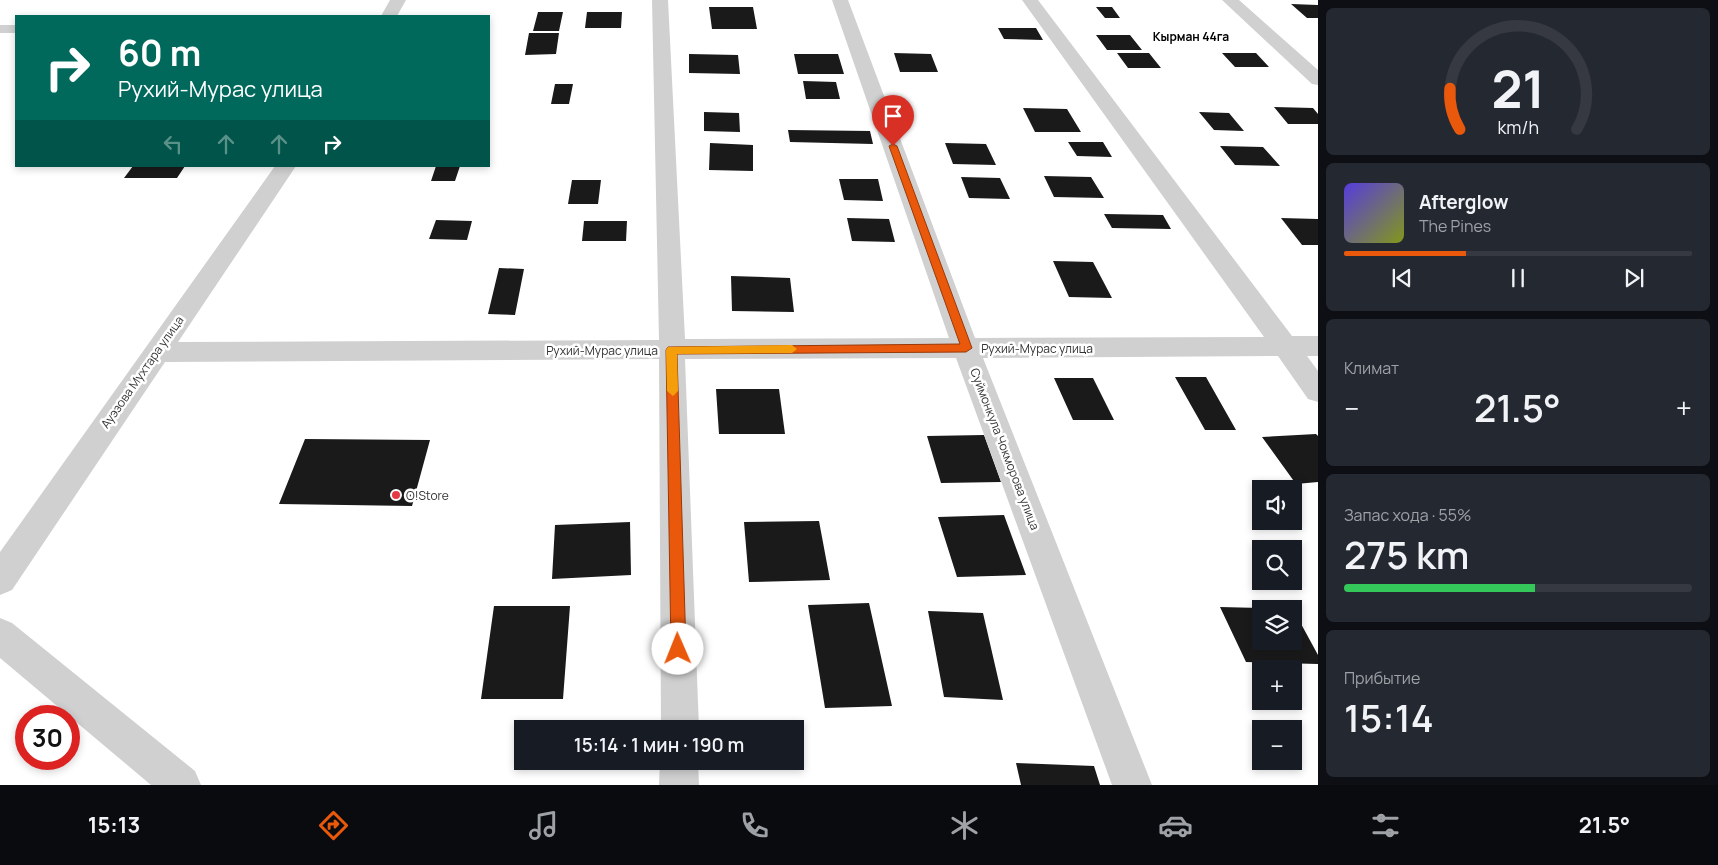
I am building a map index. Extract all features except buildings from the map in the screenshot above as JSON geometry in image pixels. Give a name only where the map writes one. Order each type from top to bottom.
[{"type":"street","points":[[390,15],[398,0]]},
{"type":"street","points":[[660,0],[672,350],[680,720]]},
{"type":"street","name":"Суймонкула Чокморова улица","points":[[840,0],[966,348],[1132,785]]},
{"type":"street","points":[[1030,0],[1318,391]]},
{"type":"street","points":[[1230,0],[1318,80]]},
{"type":"street","name":"Ауэзова Мухтара улица","points":[[0,579],[285,167]]},
{"type":"street","name":"Рухий-Мурас улица","points":[[156,352],[1318,346]]},
{"type":"street","points":[[0,635],[181,785]]},
{"type":"street","points":[[679,785],[680,770]]},
{"type":"lane","points":[[0,29],[15,29]]},
{"type":"slow traffic","points":[[673,391],[672,350],[792,349]]},
{"type":"place","name":"O!Store","points":[[396,495]]},
{"type":"district","name":"Кырман 44га","points":[[1191,36]]},
{"type":"route","points":[[678,649],[672,350],[966,348],[893,146]]}]
